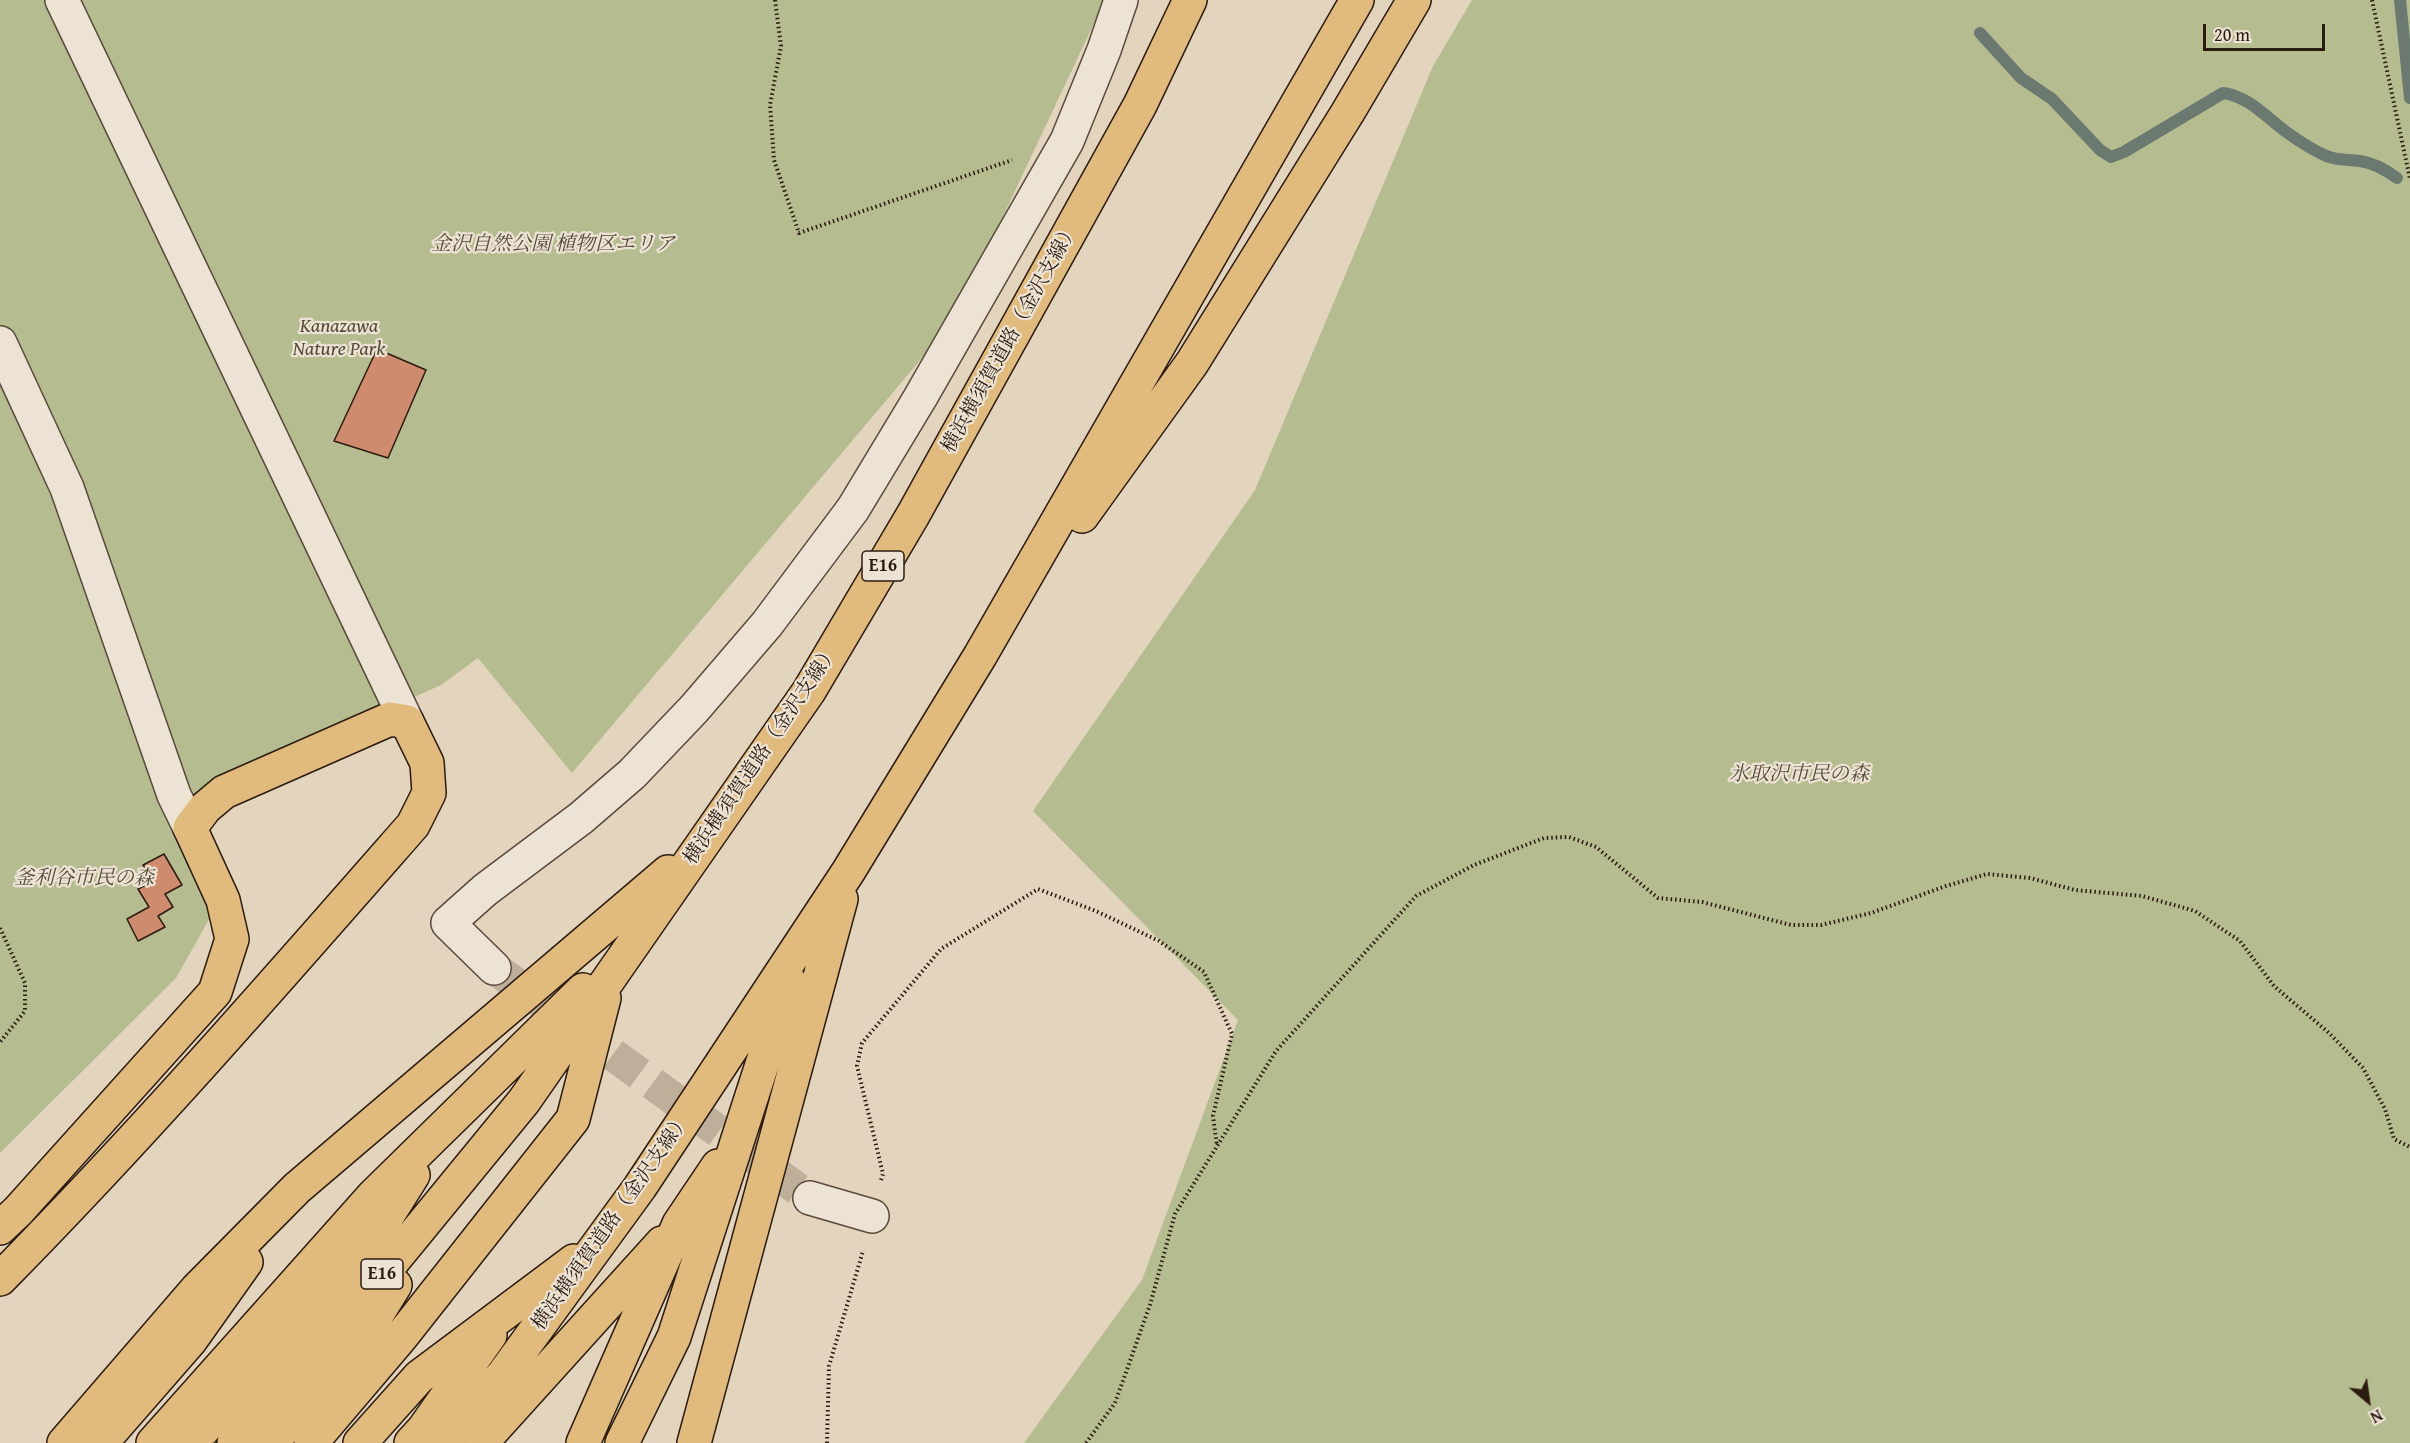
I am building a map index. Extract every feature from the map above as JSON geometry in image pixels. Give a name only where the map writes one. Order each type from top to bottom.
[{"type":"highway","name":"横浜横須賀道路（金沢支線）","points":[[234,1443],[333,1334],[524,1101],[809,691],[914,515],[1140,105],[1190,0]]},
{"type":"highway","points":[[980,656],[1357,0]]},
{"type":"highway","points":[[980,656],[1192,363],[1348,112],[1414,0]]},
{"type":"highway","name":"横浜横須賀道路（金沢支線）","points":[[442,1443],[503,1375],[640,1187],[848,872],[980,656]]},
{"type":"highway","points":[[0,1228],[26,1203],[215,992],[232,939],[223,900],[190,828],[205,808],[224,792],[390,719],[407,722],[427,763],[429,793],[413,825],[226,1039],[69,1209],[0,1279]]},
{"type":"highway","points":[[64,1443],[197,1289],[297,1188],[702,842]]},
{"type":"highway","points":[[694,1443],[848,872]]},
{"type":"highway","points":[[153,1443],[375,1194],[638,935]]},
{"type":"highway","points":[[622,1443],[674,1337],[802,942]]},
{"type":"highway","points":[[311,1443],[401,1337],[573,1119],[611,975]]},
{"type":"highway","points":[[191,1443],[369,1245],[442,1128]]},
{"type":"highway","points":[[481,1443],[679,1224],[739,1134]]},
{"type":"highway","points":[[271,1443],[358,1345],[457,1183]]},
{"type":"highway","points":[[101,1443],[190,1341],[297,1188]]},
{"type":"highway","points":[[583,1443],[679,1224]]},
{"type":"highway","points":[[360,1443],[418,1377],[600,1242]]},
{"type":"highway","points":[[411,1443],[423,1430],[506,1311]]},
{"type":"highway","points":[[498,1443],[537,1381]]},
{"type":"lane","points":[[62,0],[407,722]]},
{"type":"lane","points":[[494,968],[448,922],[485,890],[581,818],[632,774],[694,709],[767,624],[853,509],[920,398],[1067,141],[1104,50],[1121,0]]},
{"type":"lane","points":[[0,344],[67,488],[174,795],[190,828]]},
{"type":"lane","points":[[810,1198],[872,1216]]},
{"type":"path","points":[[775,0],[781,46],[770,105],[774,160],[799,233],[1067,141]]},
{"type":"path","points":[[2372,0],[2410,179]]},
{"type":"path","points":[[1086,1443],[1115,1403],[1150,1305],[1175,1214],[1276,1051],[1416,896],[1484,861],[1545,838],[1569,837],[1596,847],[1658,898],[1702,902],[1791,925],[1821,925],[1871,913],[1987,874],[2030,878],[2075,890],[2142,896],[2195,911],[2240,941],[2274,986],[2329,1033],[2363,1068],[2385,1109],[2394,1139],[2410,1147]]},
{"type":"path","points":[[827,1443],[829,1366],[883,1174],[857,1066],[862,1043],[941,949],[1038,889],[1096,911],[1160,941],[1204,972],[1232,1034],[1213,1116],[1217,1147]]},
{"type":"path","points":[[0,928],[25,983],[25,1011],[0,1042]]},
{"type":"green space","name":"Kanazawa Nature Park","points":[[0,0],[1105,0],[954,320],[572,773],[478,658],[441,685],[198,794],[212,914],[176,978],[0,1153]]},
{"type":"green space","name":"氷取沢市民の森","points":[[1472,0],[2410,0],[2410,1443],[1024,1443],[1142,1280],[1238,1020],[1033,811],[1255,490],[1433,66]]},
{"type":"building","points":[[377,349],[426,370],[388,458],[334,441]]},
{"type":"building","points":[[164,854],[182,885],[165,894],[173,907],[158,916],[165,927],[138,941],[127,919],[149,907],[138,889],[154,881],[143,865]]},
{"type":"waterway","points":[[2400,0],[2410,98]]},
{"type":"waterway","points":[[1980,33],[2021,78],[2052,99],[2100,150],[2111,157],[2124,152],[2223,93],[2241,98],[2293,137],[2325,156],[2370,163],[2397,178]]},
{"type":"tunnel","points":[[494,968],[810,1198]]},
{"type":"park label","name":"金沢自然公園 植物区エリア","points":[[553,245]]},
{"type":"park label","name":"釜利谷市民の森","points":[[84,879]]}]
